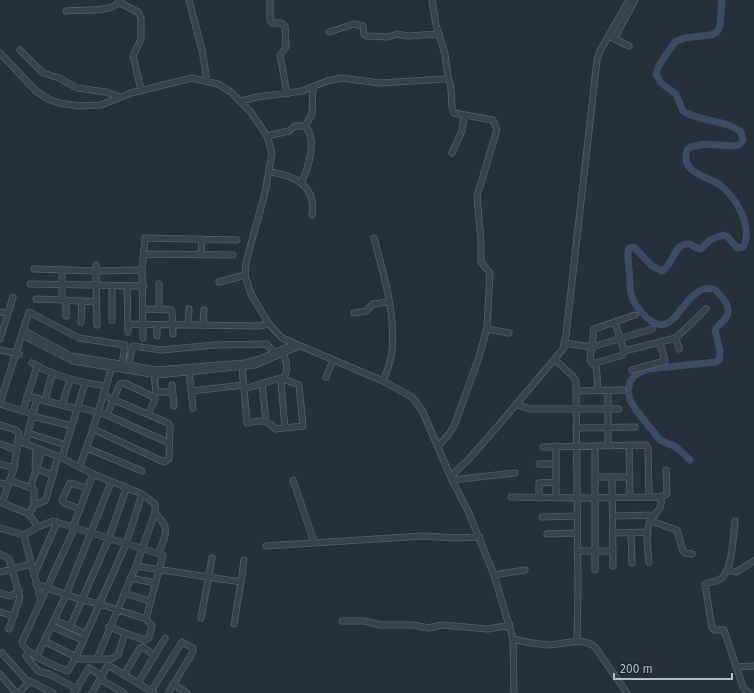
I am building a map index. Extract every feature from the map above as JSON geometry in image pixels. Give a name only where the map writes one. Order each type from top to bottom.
[{"type":"street","points":[[189,0],[202,50],[207,80]]},
{"type":"street","points":[[270,0],[270,20],[272,23],[283,23],[285,26],[287,46],[280,55],[287,94]]},
{"type":"street","points":[[432,0],[445,54],[448,77],[452,88],[453,111],[456,114],[464,116],[494,120],[497,130],[477,196],[481,240],[481,262],[490,273],[487,329],[474,374],[454,426],[449,434],[438,445]]},
{"type":"street","points":[[451,478],[555,360],[564,343],[595,67],[600,51],[608,35],[629,0]]},
{"type":"street","points":[[614,39],[631,12],[635,0]]},
{"type":"street","points":[[66,11],[110,8],[120,1],[138,12],[141,18],[141,39],[133,56],[140,90]]},
{"type":"street","points":[[624,8],[631,12]]},
{"type":"street","points":[[329,32],[357,24],[363,26],[364,33],[367,36],[388,37],[397,34],[410,36],[439,34]]},
{"type":"street","points":[[608,35],[629,46]]},
{"type":"street","points":[[20,50],[43,73],[59,78],[77,88],[106,92],[118,98]]},
{"type":"street","points":[[0,53],[30,86],[48,99],[59,103],[79,106],[101,106],[140,90],[186,78],[207,80],[231,92],[242,101],[267,136],[272,153],[270,172],[247,255],[243,276],[264,325],[278,335],[332,363],[383,381],[408,395],[418,403],[426,414],[475,537],[494,575],[505,625],[513,639],[514,693]]},
{"type":"street","points":[[242,101],[257,96],[287,94],[312,88],[327,81],[341,78],[370,82],[400,82],[441,80],[448,77]]},
{"type":"street","points":[[306,126],[312,114],[312,88]]},
{"type":"street","points":[[452,153],[460,137],[464,116]]},
{"type":"street","points":[[267,136],[289,131],[295,126],[306,126]]},
{"type":"street","points":[[301,183],[310,161],[310,134],[306,126]]},
{"type":"street","points":[[270,172],[291,176],[301,183],[312,203],[312,215]]},
{"type":"street","points":[[143,338],[144,286],[142,270],[145,254],[145,238],[237,240]]},
{"type":"street","points":[[374,238],[391,323],[392,352],[383,381]]},
{"type":"street","points":[[201,255],[202,239]]},
{"type":"street","points":[[145,254],[233,255]]},
{"type":"street","points":[[34,268],[142,270]]},
{"type":"street","points":[[96,268],[97,325]]},
{"type":"street","points":[[62,269],[61,285],[66,316]]},
{"type":"street","points":[[219,282],[243,276]]},
{"type":"street","points":[[30,284],[97,287],[144,286]]},
{"type":"street","points":[[159,284],[159,309]]},
{"type":"street","points":[[112,286],[112,320]]},
{"type":"street","points":[[127,286],[128,332]]},
{"type":"street","points":[[0,339],[1,331],[13,297]]},
{"type":"street","points":[[36,300],[96,302]]},
{"type":"street","points":[[81,322],[82,301]]},
{"type":"street","points":[[354,313],[366,311],[373,304],[388,302]]},
{"type":"street","points":[[143,309],[170,310],[172,312],[173,334]]},
{"type":"street","points":[[188,309],[188,325]]},
{"type":"street","points":[[635,315],[594,329],[591,362],[594,364],[622,355],[624,351],[676,338],[706,309]]},
{"type":"street","points":[[203,325],[204,310]]},
{"type":"street","points":[[0,312],[8,314]]},
{"type":"street","points":[[72,426],[1,405],[18,354],[29,312],[79,338],[125,345],[124,366]]},
{"type":"street","points":[[615,322],[624,351]]},
{"type":"street","points":[[128,324],[264,325]]},
{"type":"street","points":[[157,325],[157,336]]},
{"type":"street","points":[[487,329],[509,333]]},
{"type":"street","points":[[564,343],[592,347],[652,329]]},
{"type":"street","points":[[24,333],[72,361],[113,364],[147,370],[165,370],[245,363],[274,353],[282,352]]},
{"type":"street","points":[[676,338],[679,349]]},
{"type":"street","points":[[632,370],[665,361],[660,343]]},
{"type":"street","points":[[124,366],[133,346],[161,350],[215,345],[267,344],[274,353]]},
{"type":"street","points":[[124,366],[154,374],[242,367],[264,362],[297,345]]},
{"type":"street","points":[[0,350],[18,354]]},
{"type":"street","points":[[282,352],[287,362],[286,376],[281,382],[285,428]]},
{"type":"street","points":[[555,360],[575,378],[578,587],[577,642]]},
{"type":"street","points":[[326,377],[332,363]]},
{"type":"street","points":[[596,363],[598,390]]},
{"type":"street","points":[[23,411],[35,364],[52,374],[70,380],[106,386]]},
{"type":"street","points":[[80,466],[113,364]]},
{"type":"street","points":[[191,391],[244,387],[276,379],[283,379],[299,385],[303,426],[275,429],[270,422],[266,421],[247,423],[244,387],[242,367]]},
{"type":"street","points":[[189,372],[193,408]]},
{"type":"street","points":[[45,400],[52,374]]},
{"type":"street","points":[[154,374],[156,392],[173,392]]},
{"type":"street","points":[[62,405],[70,380]]},
{"type":"street","points":[[34,505],[44,501],[66,445],[85,383]]},
{"type":"street","points":[[107,415],[120,384],[124,383],[154,397],[155,400],[148,414]]},
{"type":"street","points":[[262,383],[266,421]]},
{"type":"street","points":[[172,385],[174,406]]},
{"type":"street","points":[[608,390],[608,445]]},
{"type":"street","points":[[576,391],[623,390]]},
{"type":"street","points":[[93,429],[164,462],[169,459],[170,424],[103,395]]},
{"type":"street","points":[[27,396],[107,415],[169,443]]},
{"type":"street","points":[[25,444],[37,398]]},
{"type":"street","points":[[516,404],[530,409],[619,409]]},
{"type":"street","points":[[0,425],[18,431],[19,441],[10,483],[1,502],[29,514],[38,527]]},
{"type":"street","points":[[576,428],[636,427]]},
{"type":"street","points":[[28,433],[66,445]]},
{"type":"street","points":[[19,441],[60,457],[126,489],[142,494],[154,502],[155,513],[141,548],[136,566],[109,627],[97,659]]},
{"type":"street","points":[[0,444],[17,450]]},
{"type":"street","points":[[543,447],[645,444],[648,446],[649,497]]},
{"type":"street","points":[[629,445],[630,497]]},
{"type":"street","points":[[556,446],[556,498]]},
{"type":"street","points":[[595,446],[595,570]]},
{"type":"street","points":[[31,486],[35,468],[36,448]]},
{"type":"street","points":[[87,448],[142,471]]},
{"type":"street","points":[[35,468],[42,451]]},
{"type":"street","points":[[0,464],[14,468]]},
{"type":"street","points":[[539,464],[556,464]]},
{"type":"street","points":[[35,468],[53,475]]},
{"type":"street","points":[[511,497],[660,497],[666,494],[666,470]]},
{"type":"street","points":[[451,478],[514,473]]},
{"type":"street","points":[[93,474],[74,527],[22,642],[24,647],[37,656],[68,671],[76,657],[126,544],[142,494]]},
{"type":"street","points":[[595,477],[630,477]]},
{"type":"street","points":[[612,477],[613,566]]},
{"type":"street","points":[[293,480],[314,542]]},
{"type":"street","points":[[0,482],[31,486],[35,491],[34,505],[29,514]]},
{"type":"street","points":[[37,656],[66,594],[111,482]]},
{"type":"street","points":[[539,498],[539,483],[556,482]]},
{"type":"street","points":[[80,509],[64,503],[62,500],[70,483],[88,488]]},
{"type":"street","points":[[70,627],[109,538],[126,489]]},
{"type":"street","points":[[649,562],[648,532],[651,521],[661,505],[660,497]]},
{"type":"street","points":[[155,513],[165,524],[167,529],[159,553]]},
{"type":"street","points":[[613,516],[655,515]]},
{"type":"street","points":[[542,517],[577,516]]},
{"type":"street","points":[[651,521],[677,530],[684,552],[692,554]]},
{"type":"street","points":[[735,521],[729,570],[718,581],[707,582],[705,584],[712,628],[715,630],[724,630],[742,687],[749,693]]},
{"type":"street","points":[[34,575],[57,522]]},
{"type":"street","points":[[0,528],[24,535],[38,527],[57,522],[159,553],[164,556],[158,570],[146,619]]},
{"type":"street","points":[[613,533],[648,532]]},
{"type":"street","points":[[547,534],[577,533]]},
{"type":"street","points":[[631,533],[632,563]]},
{"type":"street","points":[[24,535],[41,601]]},
{"type":"street","points":[[266,546],[423,536],[475,537]]},
{"type":"street","points":[[577,551],[613,551]]},
{"type":"street","points":[[0,554],[8,557],[19,591],[20,600],[9,629]]},
{"type":"street","points":[[201,618],[212,558]]},
{"type":"street","points":[[234,624],[244,560]]},
{"type":"street","points":[[729,570],[736,572],[754,561]]},
{"type":"street","points":[[0,572],[31,564]]},
{"type":"street","points":[[136,566],[241,582]]},
{"type":"street","points":[[494,575],[525,570]]},
{"type":"street","points":[[130,578],[156,583]]},
{"type":"street","points":[[36,584],[82,600],[100,604],[117,611],[146,619],[152,626],[148,639],[144,640],[109,627]]},
{"type":"street","points":[[0,593],[10,596],[19,591]]},
{"type":"street","points":[[124,593],[150,601]]},
{"type":"street","points":[[0,612],[14,616]]},
{"type":"street","points":[[54,620],[86,634]]},
{"type":"street","points":[[342,621],[364,621],[382,625],[413,625],[429,628],[439,625],[473,628],[505,625]]},
{"type":"street","points":[[51,626],[83,640]]},
{"type":"street","points":[[44,641],[76,657],[113,659],[117,657],[125,633]]},
{"type":"street","points":[[138,683],[165,638]]},
{"type":"street","points":[[513,639],[539,644],[586,642],[595,647],[627,693]]},
{"type":"street","points":[[93,693],[108,665],[152,692],[182,642],[192,648],[193,652],[168,693]]},
{"type":"street","points":[[124,675],[140,648],[144,647],[155,656]]},
{"type":"street","points":[[2,653],[29,683]]},
{"type":"street","points":[[26,656],[38,671],[49,674],[75,691],[89,668],[124,693]]},
{"type":"street","points":[[736,667],[754,666]]},
{"type":"street","points":[[0,674],[18,693],[30,681],[53,693]]},
{"type":"street","points":[[173,684],[187,693]]},
{"type":"waterway","points":[[690,460],[676,447],[660,440],[636,410],[630,400],[628,391],[630,382],[635,375],[648,369],[716,362],[719,360],[720,351],[715,330],[726,317],[728,308],[724,300],[714,289],[703,290],[693,295],[671,321],[663,325],[653,322],[641,312],[632,298],[630,290],[628,251],[629,248],[634,247],[652,266],[662,271],[669,264],[677,250],[684,244],[689,244],[701,249],[710,240],[723,235],[728,237],[737,248],[743,247],[746,239],[745,221],[737,204],[720,185],[693,171],[686,162],[687,150],[691,147],[705,144],[731,146],[739,145],[743,140],[741,132],[728,125],[690,115],[683,111],[676,94],[661,83],[656,74],[659,65],[675,42],[684,38],[711,35],[717,32],[720,26],[722,0]]}]
